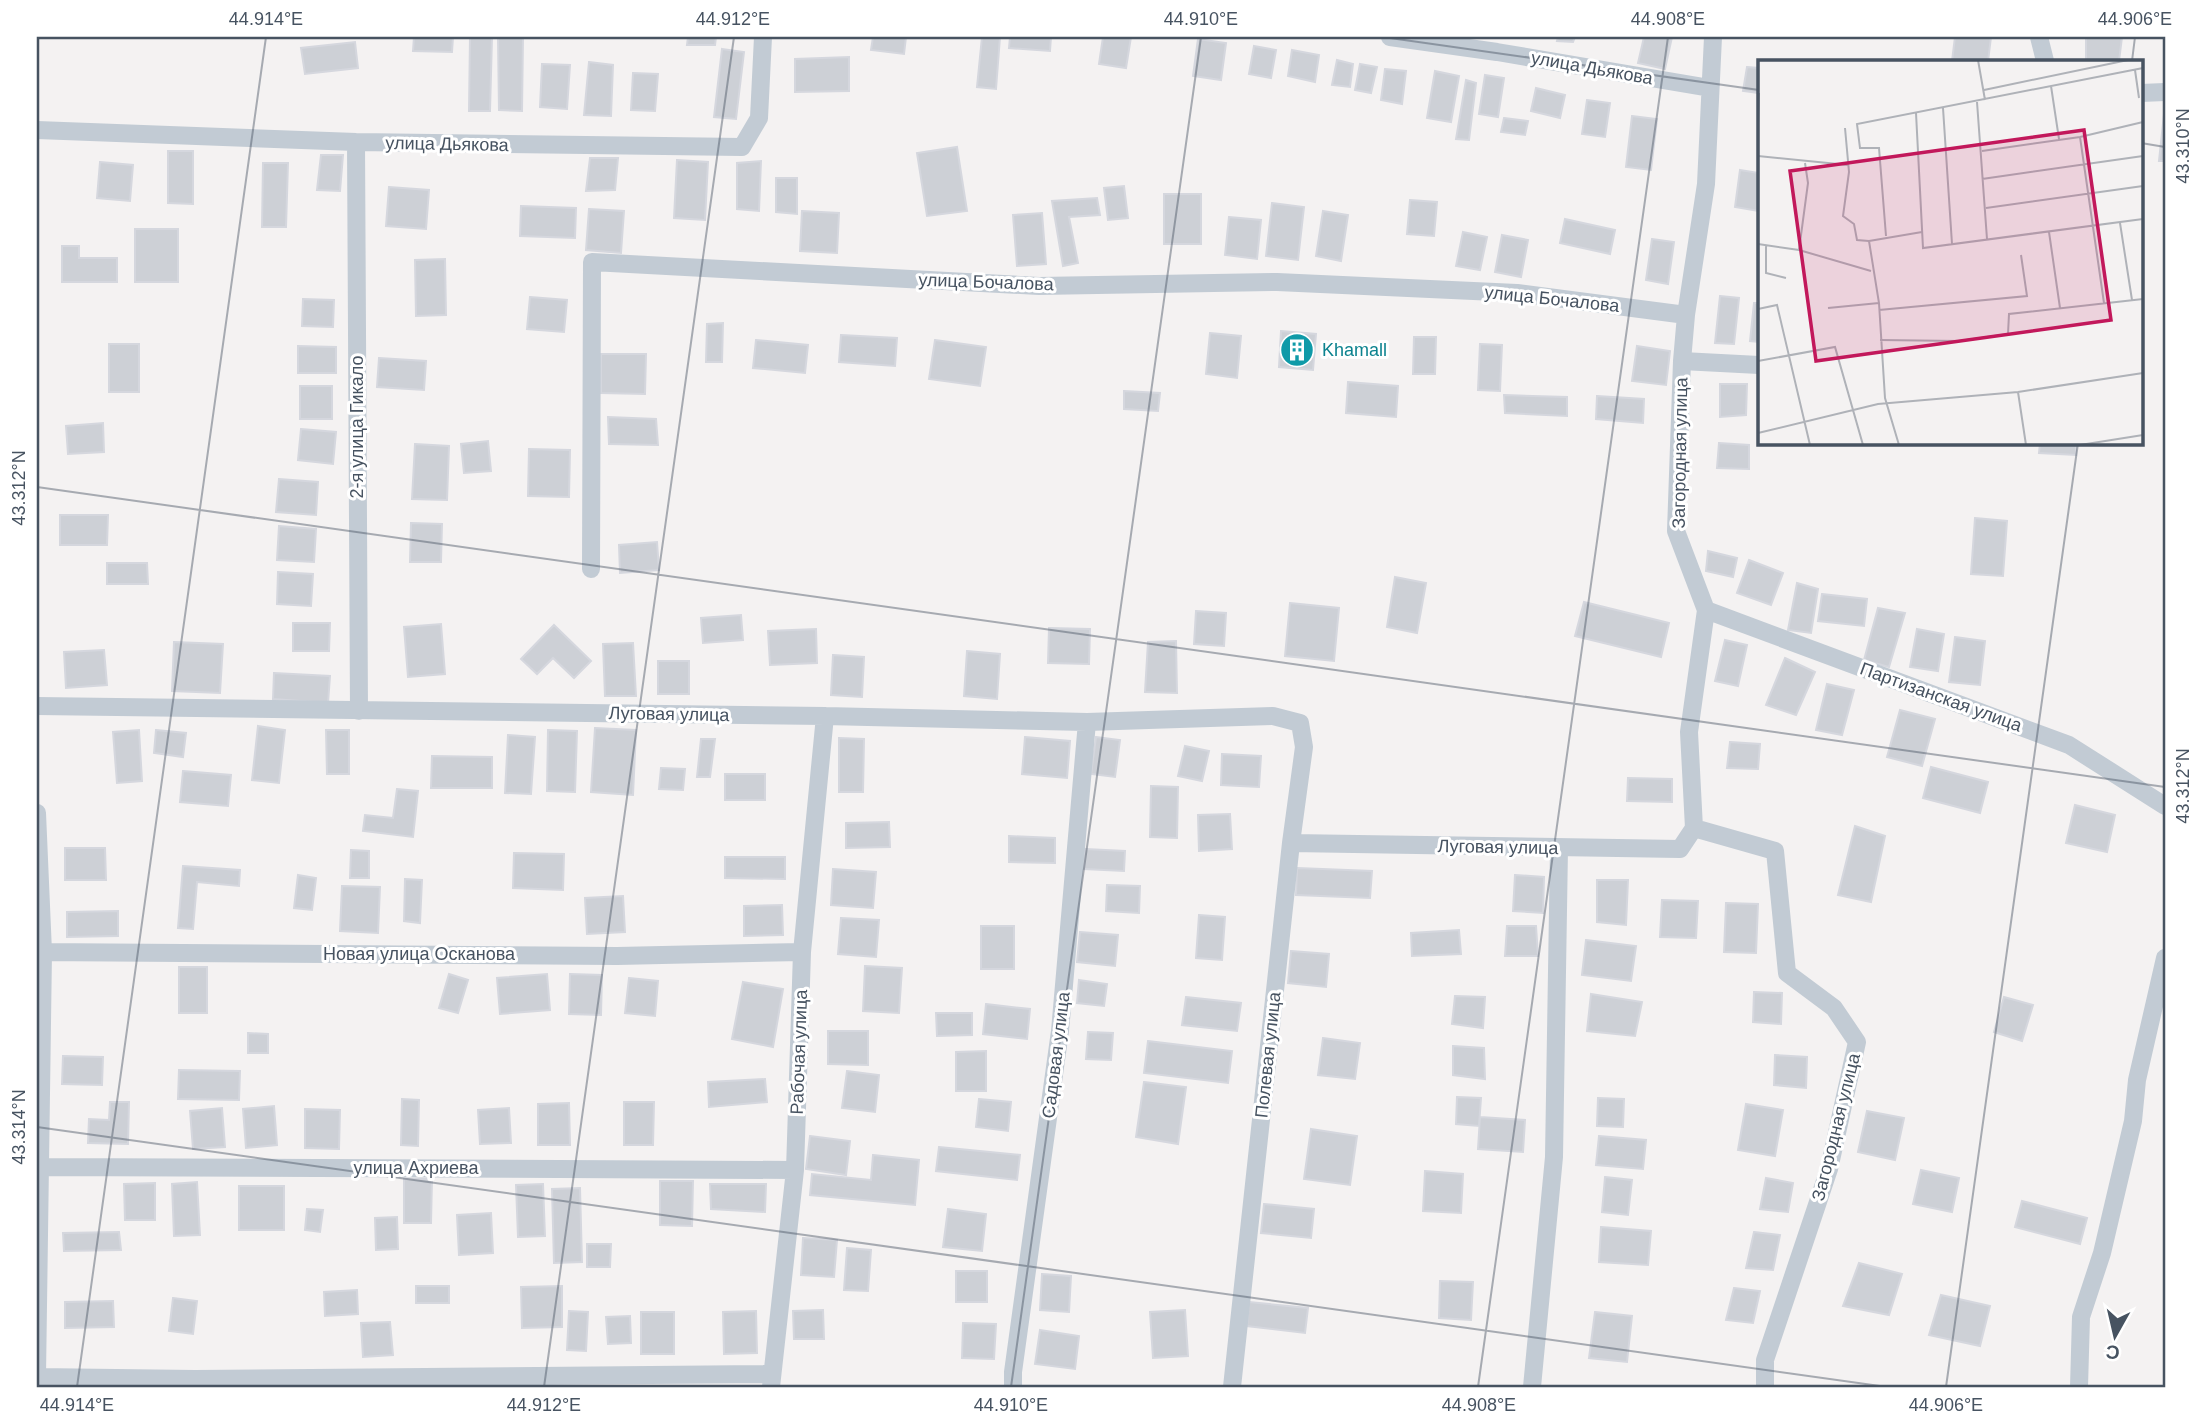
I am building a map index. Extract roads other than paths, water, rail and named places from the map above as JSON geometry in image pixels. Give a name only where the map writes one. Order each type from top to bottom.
[{"type":"street","name":"улица Дьякова","points":[[37,130],[356,142],[742,148],[759,118],[763,37]]},
{"type":"street","name":"улица Дьякова","points":[[1391,37],[1710,88]]},
{"type":"street","name":"Загородная улица","points":[[1713,37],[1706,184],[1686,315],[1682,361],[1676,531],[1706,610],[1689,732],[1694,828],[1775,851],[1787,973],[1834,1008],[1857,1042],[1829,1168],[1765,1360],[1765,1387]]},
{"type":"street","points":[[2039,37],[2045,60]]},
{"type":"street","points":[[2142,93],[2165,92]]},
{"type":"street","name":"2-я улица Гикало","points":[[356,142],[359,711]]},
{"type":"street","name":"улица Бочалова","points":[[592,569],[592,262],[1039,286],[1277,282],[1503,292],[1686,315]]},
{"type":"street","points":[[1682,361],[1758,365]]},
{"type":"street","name":"Партизанская улица","points":[[1706,610],[2069,745],[2165,806]]},
{"type":"street","name":"Луговая улица","points":[[37,706],[1087,722],[1273,716],[1300,723]]},
{"type":"street","name":"Рабочая улица","points":[[771,1381],[795,1170],[802,952],[825,716]]},
{"type":"street","name":"Садовая улица","points":[[1013,1387],[1060,1031],[1087,722]]},
{"type":"street","name":"Полевая улица","points":[[1232,1387],[1291,843],[1304,747],[1300,723]]},
{"type":"street","points":[[37,813],[40,952],[37,1377],[195,1383],[771,1381]]},
{"type":"street","name":"Луговая улица","points":[[1291,843],[1680,849],[1694,828]]},
{"type":"street","points":[[1532,1387],[1554,1157],[1559,848]]},
{"type":"street","name":"Новая улица Осканова","points":[[40,952],[603,956],[802,952]]},
{"type":"street","points":[[2079,1387],[2081,1317],[2102,1253],[2130,1134],[2137,1080],[2165,958]]},
{"type":"street","name":"улица Ахриева","points":[[38,1167],[795,1170]]},
{"type":"place","name":"Khamall","points":[[1297,350]]}]
